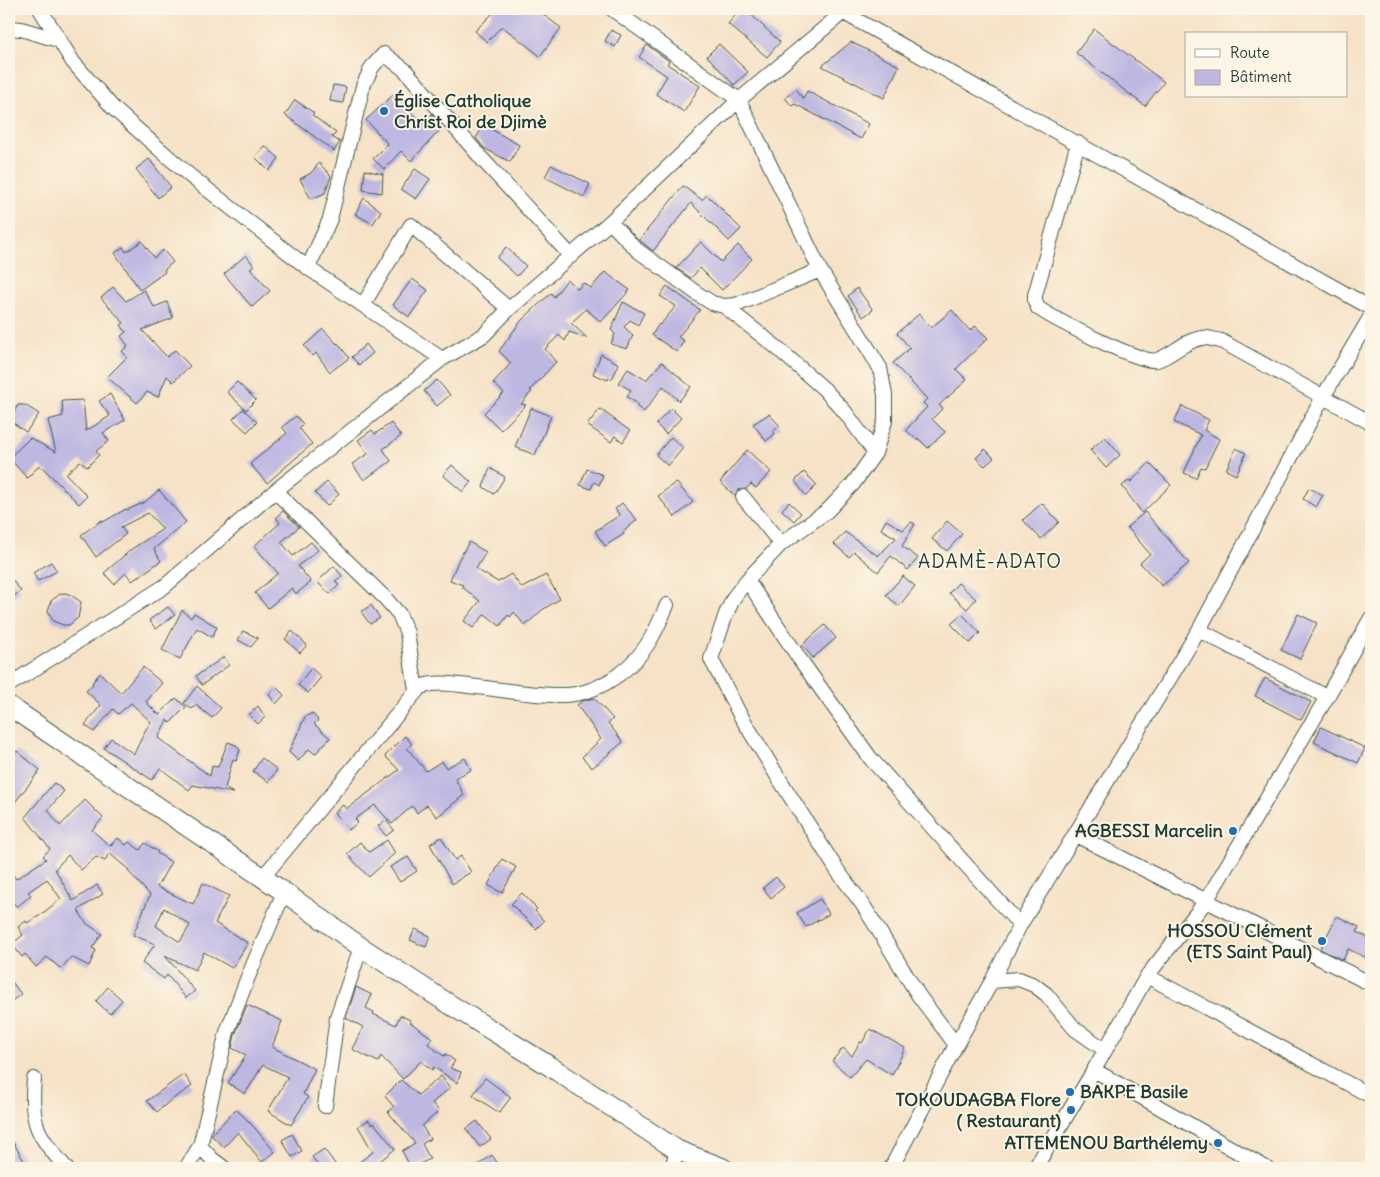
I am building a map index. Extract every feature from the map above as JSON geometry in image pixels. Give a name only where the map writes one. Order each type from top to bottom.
[{"type":"street","points":[[40,9],[73,62],[113,108],[189,175],[308,268],[442,359]]},
{"type":"street","points":[[612,9],[739,100],[820,270],[880,368],[885,395],[885,421],[875,453],[853,484],[827,511],[781,544],[747,580],[734,597],[726,614],[711,659],[739,713],[799,811],[837,870],[864,905],[919,996],[956,1045]]},
{"type":"street","points":[[9,685],[165,586],[275,491],[442,359],[484,335],[509,309],[610,222],[739,100],[842,10],[1371,308]]},
{"type":"street","points":[[9,28],[21,29],[58,40]]},
{"type":"street","points":[[308,268],[330,219],[363,86],[372,67],[384,54],[405,70],[483,160],[571,256]]},
{"type":"street","points":[[1078,143],[1035,295],[1035,302],[1038,308],[1118,349],[1139,358],[1155,361],[1167,356],[1187,343],[1202,338],[1221,341],[1371,423]]},
{"type":"street","points":[[610,222],[637,250],[698,294],[712,303],[724,306],[736,305],[820,270]]},
{"type":"street","points":[[363,305],[411,225],[509,309]]},
{"type":"street","points":[[724,306],[775,346],[824,390],[844,412],[875,453]]},
{"type":"street","points":[[891,1168],[992,981],[1020,925],[1199,630],[1322,397],[1371,316]]},
{"type":"street","points":[[275,491],[399,614],[407,633],[416,690]]},
{"type":"street","points":[[743,497],[781,544]]},
{"type":"street","points":[[747,580],[799,658],[871,758],[1020,925]]},
{"type":"street","points":[[263,877],[416,690],[425,685],[452,684],[565,695],[590,690],[613,679],[636,660],[654,634],[666,605]]},
{"type":"street","points":[[1035,1168],[1148,976],[1206,902],[1327,697],[1371,618]]},
{"type":"street","points":[[1199,630],[1327,697]]},
{"type":"street","points":[[9,706],[263,877],[361,947],[551,1067],[677,1150],[723,1168]]},
{"type":"street","points":[[1076,835],[1371,984]]},
{"type":"street","points":[[186,1168],[200,1146],[227,1032],[251,968],[284,892]]},
{"type":"street","points":[[325,1106],[337,1017],[361,947]]},
{"type":"street","points":[[1148,976],[1371,1096]]},
{"type":"street","points":[[992,981],[1020,979],[1034,985],[1046,994],[1075,1029],[1105,1050]]},
{"type":"street","points":[[1094,1070],[1266,1168]]},
{"type":"street","points":[[34,1079],[32,1105],[35,1122],[44,1141],[66,1168]]},
{"type":"street","points":[[200,1146],[224,1168]]},
{"type":"street","points":[[672,1168],[677,1150]]},
{"type":"building","points":[[492,9],[536,9],[561,28],[540,56],[502,26],[487,42],[475,31],[492,14]]},
{"type":"building","points":[[741,9],[745,9],[780,42],[767,57],[728,24]]},
{"type":"building","points":[[1094,29],[1164,82],[1145,106],[1076,53]]},
{"type":"building","points":[[611,30],[621,35],[615,47],[605,41]]},
{"type":"building","points":[[851,42],[899,66],[884,98],[822,66]]},
{"type":"building","points":[[719,44],[748,72],[734,85],[707,56]]},
{"type":"building","points":[[647,45],[669,61],[667,64],[700,86],[684,112],[656,94],[667,76],[639,57]]},
{"type":"building","points":[[333,85],[346,87],[343,103],[330,101]]},
{"type":"building","points":[[796,89],[803,98],[807,91],[869,124],[861,139],[795,104],[792,106],[785,98]]},
{"type":"building","points":[[396,92],[407,104],[405,107],[423,124],[432,114],[443,127],[411,161],[401,151],[384,169],[373,159],[388,144],[366,120]]},
{"type":"building","points":[[295,100],[314,113],[312,115],[336,133],[332,137],[340,142],[334,151],[285,115]]},
{"type":"building","points":[[484,125],[519,145],[510,162],[484,148],[476,138]]},
{"type":"building","points":[[265,146],[279,158],[269,171],[255,157]]},
{"type":"building","points":[[149,159],[171,187],[158,198],[136,169]]},
{"type":"building","points":[[319,163],[331,176],[325,193],[311,199],[300,179],[311,173]]},
{"type":"building","points":[[551,165],[590,184],[584,197],[545,177]]},
{"type":"building","points":[[415,169],[430,179],[416,199],[401,189]]},
{"type":"building","points":[[365,170],[383,174],[382,193],[363,190]]},
{"type":"building","points":[[683,186],[702,200],[707,195],[741,229],[729,241],[691,203],[653,251],[639,240]]},
{"type":"building","points":[[364,198],[381,211],[373,224],[355,214]]},
{"type":"building","points":[[142,241],[154,258],[163,250],[173,262],[164,270],[165,272],[140,290],[115,253],[123,247],[126,252]]},
{"type":"building","points":[[701,242],[721,262],[738,245],[752,259],[722,290],[700,268],[691,278],[676,268]]},
{"type":"building","points":[[506,247],[526,266],[517,276],[497,258]]},
{"type":"building","points":[[246,255],[254,266],[250,268],[270,291],[252,307],[224,274]]},
{"type":"building","points":[[605,272],[630,290],[601,322],[586,309],[571,323],[587,338],[569,332],[565,341],[559,335],[545,349],[556,362],[530,390],[532,391],[521,404],[526,405],[501,430],[484,413],[504,393],[493,383],[511,363],[499,351],[521,321],[551,293],[554,297],[567,280],[578,289],[583,283],[591,288]]},
{"type":"building","points":[[412,279],[428,290],[409,317],[393,305]]},
{"type":"building","points":[[667,286],[700,310],[678,337],[684,341],[677,352],[652,335],[659,324],[676,306],[660,296]]},
{"type":"building","points":[[113,287],[126,301],[144,290],[154,307],[167,302],[173,318],[142,330],[167,357],[175,350],[190,366],[173,382],[167,376],[158,397],[147,392],[137,403],[107,377],[127,357],[122,351],[128,346],[121,336],[126,332],[121,325],[124,323],[101,298]]},
{"type":"building","points":[[857,288],[873,310],[863,317],[848,296]]},
{"type":"building","points":[[623,302],[644,313],[638,325],[630,320],[624,327],[633,335],[627,349],[611,344],[615,334],[611,330]]},
{"type":"building","points":[[952,310],[970,331],[975,326],[988,338],[956,369],[967,380],[939,405],[943,408],[932,419],[945,432],[928,448],[906,430],[927,407],[923,403],[927,399],[893,363],[910,348],[897,333],[919,314],[931,328]]},
{"type":"building","points":[[323,329],[338,343],[349,358],[330,372],[316,353],[313,356],[304,346]]},
{"type":"building","points":[[366,344],[373,353],[359,365],[352,357]]},
{"type":"building","points":[[601,354],[619,364],[612,379],[609,377],[608,380],[593,374]]},
{"type":"building","points":[[662,362],[691,387],[679,401],[663,386],[644,412],[636,406],[638,404],[627,397],[631,390],[618,383],[628,369],[646,380]]},
{"type":"building","points":[[437,380],[450,395],[437,406],[424,391]]},
{"type":"building","points":[[237,382],[256,400],[246,410],[227,392]]},
{"type":"building","points":[[110,394],[125,420],[103,433],[109,441],[96,451],[99,455],[87,467],[80,461],[66,474],[87,496],[79,504],[40,465],[27,478],[9,458],[30,438],[56,452],[48,420],[63,416],[62,401],[83,400],[86,431],[110,416],[99,401]]},
{"type":"building","points":[[18,405],[25,405],[39,414],[26,432],[9,420]]},
{"type":"building","points":[[1182,406],[1209,420],[1204,430],[1219,439],[1205,468],[1201,467],[1196,478],[1184,473],[1201,435],[1174,422]]},
{"type":"building","points":[[531,408],[551,416],[535,455],[515,447]]},
{"type":"building","points":[[671,408],[681,418],[666,434],[656,424]]},
{"type":"building","points":[[243,409],[257,422],[247,432],[233,419]]},
{"type":"building","points":[[600,409],[630,431],[623,442],[615,436],[611,442],[587,425]]},
{"type":"building","points":[[769,414],[780,426],[773,431],[775,434],[766,441],[753,424]]},
{"type":"building","points":[[296,416],[303,424],[299,428],[312,444],[267,483],[250,464],[287,433],[282,427]]},
{"type":"building","points":[[391,423],[401,436],[383,449],[391,461],[364,480],[352,464],[368,454],[358,440],[372,430],[375,434]]},
{"type":"building","points":[[671,437],[683,448],[668,466],[656,455]]},
{"type":"building","points":[[1105,437],[1120,455],[1106,468],[1090,450]]},
{"type":"building","points":[[1236,448],[1246,453],[1236,475],[1226,470]]},
{"type":"building","points":[[985,449],[994,458],[985,466],[976,458]]},
{"type":"building","points":[[747,450],[771,472],[756,488],[751,484],[746,489],[738,490],[735,496],[720,482]]},
{"type":"building","points":[[1149,463],[1171,485],[1142,513],[1122,486],[1130,480],[1131,482]]},
{"type":"building","points":[[452,465],[471,482],[463,492],[443,475]]},
{"type":"building","points":[[490,468],[505,477],[494,494],[483,487]]},
{"type":"building","points":[[587,469],[603,475],[599,485],[594,482],[591,489],[580,485]]},
{"type":"building","points":[[804,472],[817,485],[806,496],[795,481]]},
{"type":"building","points":[[327,482],[339,494],[327,506],[315,493]]},
{"type":"building","points":[[676,482],[693,502],[675,517],[658,496]]},
{"type":"building","points":[[1309,488],[1323,495],[1316,507],[1303,499]]},
{"type":"building","points":[[159,490],[186,522],[154,549],[161,561],[132,581],[126,573],[114,584],[104,573],[133,548],[163,529],[148,513],[121,527],[126,534],[96,557],[81,535],[102,520],[103,522],[126,509],[145,502]]},
{"type":"building","points":[[789,502],[801,513],[794,521],[782,510]]},
{"type":"building","points":[[622,503],[637,520],[623,532],[624,534],[605,546],[595,531],[620,515],[615,509]]},
{"type":"building","points":[[1042,503],[1059,522],[1041,539],[1023,520]]},
{"type":"building","points":[[283,511],[299,527],[281,542],[293,556],[311,542],[318,550],[298,566],[311,582],[296,594],[292,588],[268,608],[255,593],[278,573],[254,546],[280,523],[276,517]]},
{"type":"building","points":[[1145,512],[1189,563],[1162,586],[1140,563],[1150,554],[1127,527]]},
{"type":"building","points":[[886,520],[903,530],[911,522],[915,524],[902,546],[918,558],[908,570],[891,556],[878,572],[854,552],[849,557],[834,544],[845,532],[878,556],[896,538],[881,529]]},
{"type":"building","points":[[947,521],[962,534],[947,551],[932,539]]},
{"type":"building","points":[[469,542],[486,552],[476,569],[498,582],[511,574],[522,588],[546,575],[560,599],[542,610],[525,626],[514,612],[510,617],[508,615],[500,626],[485,614],[473,628],[464,621],[480,601],[462,587],[463,585],[450,580]]},
{"type":"building","points":[[51,562],[57,571],[38,581],[33,573]]},
{"type":"building","points":[[334,566],[342,576],[335,581],[339,585],[330,594],[317,582]]},
{"type":"building","points":[[9,576],[21,591],[9,600]]},
{"type":"building","points":[[903,576],[915,586],[899,606],[886,595]]},
{"type":"building","points":[[958,583],[976,599],[967,609],[949,593]]},
{"type":"building","points":[[65,593],[81,602],[78,618],[69,625],[53,621],[48,611],[51,601],[60,594]]},
{"type":"building","points":[[371,605],[380,618],[370,624],[361,612]]},
{"type":"building","points":[[168,607],[175,615],[156,629],[149,620]]},
{"type":"building","points":[[182,610],[191,618],[194,613],[217,627],[212,637],[197,628],[180,659],[162,650]]},
{"type":"building","points":[[962,614],[980,633],[970,643],[951,624]]},
{"type":"building","points":[[1298,614],[1317,623],[1300,659],[1281,650]]},
{"type":"building","points":[[825,625],[836,638],[813,658],[802,645]]},
{"type":"building","points":[[243,631],[258,638],[251,647],[238,640]]},
{"type":"building","points":[[292,631],[307,645],[300,653],[285,639]]},
{"type":"building","points":[[224,657],[229,665],[202,685],[196,676]]},
{"type":"building","points":[[143,667],[162,683],[146,702],[159,715],[176,698],[186,707],[170,723],[167,720],[158,738],[210,776],[212,766],[218,767],[228,742],[236,745],[240,750],[236,761],[233,759],[225,788],[233,793],[193,785],[189,790],[160,768],[152,780],[104,748],[111,738],[134,754],[151,722],[131,703],[118,714],[113,709],[94,732],[85,725],[101,705],[86,691],[100,673],[121,693]]},
{"type":"building","points":[[311,668],[321,677],[308,693],[298,685]]},
{"type":"building","points":[[1265,678],[1311,702],[1301,720],[1255,696]]},
{"type":"building","points":[[197,686],[221,708],[212,718],[196,705],[192,709],[184,703]]},
{"type":"building","points":[[276,687],[284,695],[276,704],[269,695]]},
{"type":"building","points":[[594,698],[613,719],[608,723],[623,742],[592,768],[582,757],[601,739],[577,705],[582,701]]},
{"type":"building","points":[[258,706],[265,717],[258,724],[249,715]]},
{"type":"building","points":[[312,713],[318,720],[314,724],[330,738],[315,754],[309,749],[298,761],[289,752],[305,717]]},
{"type":"building","points":[[1321,727],[1365,748],[1358,763],[1314,742]]},
{"type":"building","points":[[405,736],[412,744],[407,748],[426,771],[442,761],[446,768],[465,758],[471,770],[455,778],[464,795],[437,817],[427,805],[417,813],[412,806],[392,824],[375,805],[355,819],[358,822],[349,830],[334,813],[343,805],[346,809],[399,770],[385,756]]},
{"type":"building","points":[[17,751],[40,770],[9,810],[9,760]]},
{"type":"building","points":[[262,758],[277,770],[268,782],[253,771]]},
{"type":"building","points":[[54,783],[64,791],[48,810],[60,826],[85,800],[103,818],[92,830],[110,846],[118,838],[126,845],[129,842],[140,850],[145,843],[171,862],[157,887],[193,904],[203,883],[229,896],[215,923],[248,943],[232,968],[204,952],[195,970],[165,956],[195,991],[186,998],[167,975],[164,979],[142,963],[155,944],[133,935],[150,895],[129,870],[109,853],[105,861],[96,857],[81,870],[68,855],[55,869],[73,901],[97,885],[103,894],[78,910],[86,923],[102,934],[92,948],[96,950],[89,966],[71,957],[61,969],[47,957],[36,967],[25,954],[22,957],[12,944],[23,935],[18,927],[26,921],[27,923],[39,916],[61,899],[47,879],[28,892],[31,895],[17,907],[9,898],[9,869],[16,879],[46,859],[43,856],[50,849],[25,817]],"holes":[[[164,908],[190,925],[180,942],[156,926]]]},
{"type":"building","points":[[386,820],[394,830],[386,836],[378,826]]},
{"type":"building","points":[[441,837],[455,860],[461,856],[471,872],[452,884],[430,844]]},
{"type":"building","points":[[387,840],[395,853],[369,877],[347,854],[360,842],[369,852]]},
{"type":"building","points":[[408,857],[417,871],[400,882],[390,867]]},
{"type":"building","points":[[502,859],[516,867],[502,893],[488,885]]},
{"type":"building","points":[[776,877],[784,887],[771,898],[763,888]]},
{"type":"building","points":[[522,893],[537,909],[535,911],[544,921],[536,929],[511,904]]},
{"type":"building","points":[[820,899],[829,914],[806,927],[797,913]]},
{"type":"building","points":[[1337,916],[1359,927],[1357,932],[1371,940],[1369,959],[1348,949],[1343,960],[1320,949]]},
{"type":"building","points":[[415,929],[430,936],[426,947],[410,940]]},
{"type":"building","points":[[9,978],[21,994],[9,1003]]},
{"type":"building","points":[[108,987],[122,1000],[110,1014],[96,1001]]},
{"type":"building","points":[[356,987],[372,995],[366,1008],[374,1012],[373,1014],[396,1025],[400,1015],[410,1020],[410,1022],[432,1038],[428,1044],[444,1056],[446,1054],[455,1061],[450,1068],[461,1072],[457,1083],[434,1067],[432,1070],[421,1061],[403,1079],[381,1056],[378,1062],[352,1049],[363,1027],[346,1018]]},
{"type":"building","points":[[247,1005],[282,1021],[272,1047],[315,1069],[303,1094],[308,1097],[291,1125],[268,1111],[288,1077],[263,1065],[245,1094],[228,1083],[246,1055],[232,1048]]},
{"type":"building","points":[[870,1029],[905,1048],[892,1075],[866,1059],[850,1077],[832,1061],[843,1048],[852,1056]]},
{"type":"building","points":[[184,1074],[192,1086],[157,1112],[147,1101]]},
{"type":"building","points":[[441,1076],[450,1088],[432,1103],[439,1111],[422,1126],[430,1139],[422,1144],[430,1159],[411,1168],[402,1151],[415,1143],[388,1112],[394,1107],[385,1096],[401,1080],[418,1095]]},
{"type":"building","points":[[485,1078],[511,1097],[499,1113],[473,1095]]},
{"type":"building","points":[[236,1109],[275,1152],[262,1162],[238,1132],[224,1147],[211,1135]]},
{"type":"building","points":[[369,1120],[372,1125],[374,1123],[395,1149],[371,1168],[351,1168],[373,1152],[358,1126]]},
{"type":"building","points":[[477,1121],[491,1139],[480,1147],[466,1129]]},
{"type":"building","points":[[292,1134],[302,1151],[292,1157],[282,1140]]},
{"type":"building","points":[[9,1135],[28,1168],[9,1168]]},
{"type":"building","points":[[324,1149],[338,1168],[320,1168],[312,1157]]},
{"type":"building","points":[[492,1155],[501,1168],[474,1168]]},
{"type":"place","name":"Église Catholique Christ Roi de Djimè","points":[[384,111]]},
{"type":"place","name":"AGBESSI Marcelin","points":[[1233,831]]},
{"type":"place","name":"HOSSOU Clément (ETS Saint Paul)","points":[[1322,941]]},
{"type":"place","name":"BAKPE Basile","points":[[1070,1092]]},
{"type":"place","name":"TOKOUDAGBA Flore ( Restaurant)","points":[[1071,1110]]},
{"type":"place","name":"ATTEMENOU Barthélemy","points":[[1218,1143]]},
{"type":"district","name":"ADAMÈ-ADATO","points":[[990,561]]}]
